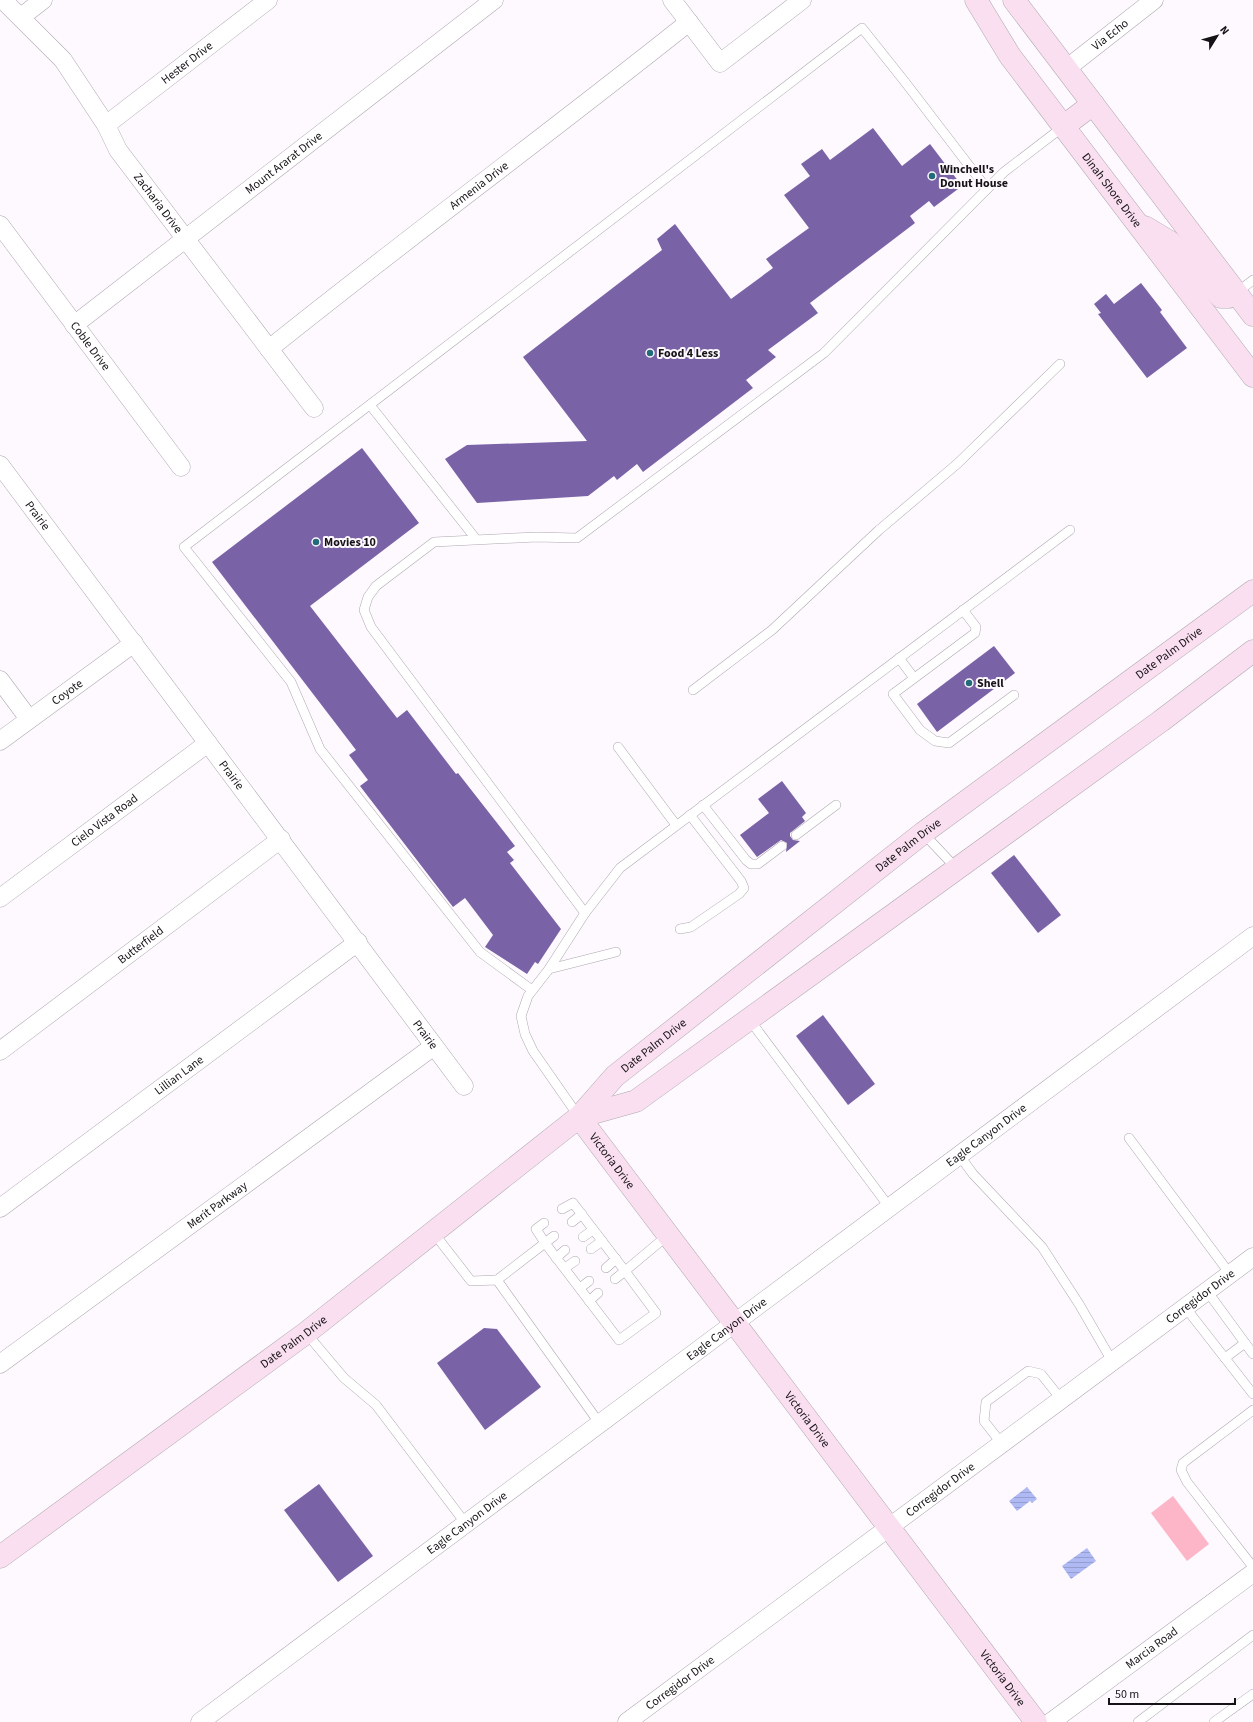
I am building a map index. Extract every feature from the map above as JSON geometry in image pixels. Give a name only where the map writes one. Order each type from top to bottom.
[{"type":"main road","name":"Dinah Shore Drive","points":[[976,0],[1010,56],[1253,376]]},
{"type":"main road","points":[[1014,2],[1093,104],[1245,287],[1253,315]]},
{"type":"main road","points":[[1064,126],[1093,104]]},
{"type":"main road","points":[[1135,221],[1170,242],[1220,297],[1229,297],[1245,287]]},
{"type":"main road","name":"Date Palm Drive","points":[[0,1557],[306,1333],[579,1117],[615,1076],[923,833],[1253,591]]},
{"type":"main road","name":"Date Palm Drive","points":[[579,1117],[636,1101],[1181,706],[1253,651]]},
{"type":"main road","name":"Victoria Drive","points":[[579,1117],[1036,1722]]},
{"type":"street","name":"Zacharia Drive","points":[[3,0],[63,60],[106,125],[118,150],[314,408]]},
{"type":"street","points":[[21,17],[43,0]]},
{"type":"street","name":"Hester Drive","points":[[106,125],[268,0]]},
{"type":"street","name":"Mount Ararat Drive","points":[[74,325],[494,0]]},
{"type":"street","points":[[672,0],[720,63],[802,0]]},
{"type":"street","name":"Via Echo","points":[[1066,69],[1154,0]]},
{"type":"street","name":"Armenia Drive","points":[[269,349],[374,265],[578,110],[688,22]]},
{"type":"street","name":"Coble Drive","points":[[0,225],[181,467]]},
{"type":"street","name":"Prairie","points":[[0,465],[358,942],[464,1086]]},
{"type":"street","name":"Coyote","points":[[0,741],[134,643]]},
{"type":"street","points":[[0,680],[29,719]]},
{"type":"street","name":"Cielo Vista Road","points":[[0,898],[208,743]]},
{"type":"street","name":"Butterfield","points":[[0,1051],[281,839]]},
{"type":"street","name":"Eagle Canyon Drive","points":[[200,1722],[1253,936]]},
{"type":"street","name":"Lillian Lane","points":[[0,1208],[358,942]]},
{"type":"street","name":"Merit Parkway","points":[[0,1364],[434,1046]]},
{"type":"street","name":"Corregidor Drive","points":[[627,1722],[1253,1257]]},
{"type":"street","name":"Marcia Road","points":[[1051,1722],[1253,1573]]},
{"type":"lane","points":[[532,990],[480,952],[451,916],[320,749],[291,682],[184,547],[862,28],[987,189]]},
{"type":"lane","points":[[585,913],[371,626],[364,610],[368,597],[376,586],[434,542],[536,537],[577,538],[824,353],[1004,172],[1064,126]]},
{"type":"lane","points":[[693,690],[772,630],[878,530],[957,464],[1060,364]]},
{"type":"lane","points":[[370,405],[476,539]]},
{"type":"lane","points":[[579,1117],[533,1051],[525,1034],[521,1016],[528,996],[532,990],[549,969],[585,913],[620,868],[1070,530]]},
{"type":"lane","points":[[963,610],[976,627],[975,633],[893,694],[920,730],[935,741],[949,743],[1014,695]]},
{"type":"lane","points":[[899,658],[914,678]]},
{"type":"lane","points":[[618,747],[676,825]]},
{"type":"lane","points":[[703,805],[746,860],[751,864],[758,864],[782,846]]},
{"type":"lane","points":[[796,835],[836,805]]},
{"type":"lane","points":[[680,929],[691,928],[739,894],[744,888],[742,881],[690,815]]},
{"type":"lane","points":[[923,833],[957,869]]},
{"type":"lane","points":[[549,969],[616,952]]},
{"type":"lane","points":[[749,1019],[890,1208]]},
{"type":"lane","points":[[1129,1138],[1230,1274]]},
{"type":"lane","points":[[959,1155],[973,1174],[1042,1247],[1079,1304],[1112,1361]]},
{"type":"lane","points":[[544,1223],[536,1229],[556,1258],[619,1340],[656,1313],[573,1203],[562,1209]]},
{"type":"lane","points":[[572,1222],[582,1214]]},
{"type":"lane","points":[[583,1237],[593,1230]]},
{"type":"lane","points":[[433,1232],[471,1281],[497,1280],[554,1236]]},
{"type":"lane","points":[[615,1279],[668,1235]]},
{"type":"lane","points":[[591,1249],[602,1241]]},
{"type":"lane","points":[[556,1258],[565,1250]]},
{"type":"lane","points":[[606,1268],[616,1259]]},
{"type":"lane","points":[[564,1268],[575,1261]]},
{"type":"lane","points":[[497,1280],[600,1424]]},
{"type":"lane","points":[[580,1288],[589,1280]]},
{"type":"lane","points":[[1207,1291],[1253,1354]]},
{"type":"lane","points":[[589,1301],[598,1293]]},
{"type":"lane","points":[[1186,1307],[1253,1394]]},
{"type":"lane","points":[[306,1333],[344,1378],[376,1405],[466,1524]]},
{"type":"lane","points":[[1225,1358],[1245,1343]]},
{"type":"lane","points":[[1002,1444],[984,1421],[986,1402],[1028,1371],[1041,1374],[1061,1399]]},
{"type":"lane","points":[[1253,1410],[1183,1463],[1181,1470],[1188,1482],[1253,1567]]},
{"type":"lane","points":[[1138,1722],[1253,1635]]},
{"type":"lane","points":[[1214,1722],[1253,1694]]},
{"type":"shaded area","points":[[1173,1496],[1209,1544],[1187,1561],[1151,1513]]},
{"type":"water","points":[[1027,1487],[1037,1499],[1032,1503],[1030,1501],[1017,1511],[1009,1501]]},
{"type":"water","points":[[1087,1548],[1096,1561],[1071,1579],[1062,1566]]},
{"type":"building","points":[[873,128],[902,166],[930,144],[962,186],[934,207],[929,201],[910,216],[915,223],[810,303],[818,313],[768,350],[776,357],[746,380],[753,388],[643,472],[637,464],[617,480],[614,476],[588,496],[477,503],[445,459],[467,445],[587,441],[523,357],[662,250],[657,239],[675,224],[731,299],[773,268],[766,259],[809,228],[784,195],[810,176],[801,164],[822,149],[830,160]]},
{"type":"building","points":[[1141,283],[1162,310],[1160,312],[1187,348],[1147,378],[1098,314],[1101,313],[1094,304],[1106,294],[1114,304]]},
{"type":"building","points":[[362,448],[419,523],[310,606],[397,718],[407,710],[456,774],[458,773],[515,846],[507,852],[514,860],[510,863],[561,929],[538,964],[535,962],[527,974],[485,947],[493,935],[465,898],[453,907],[360,786],[368,780],[349,755],[356,750],[212,562]]},
{"type":"building","points":[[994,646],[1015,673],[937,732],[917,704]]},
{"type":"building","points":[[782,781],[806,813],[802,817],[805,821],[790,833],[793,840],[800,841],[786,852],[787,843],[781,840],[757,857],[740,835],[769,813],[758,799]]},
{"type":"building","points":[[1014,855],[1061,915],[1038,933],[991,873]]},
{"type":"building","points":[[823,1015],[875,1084],[848,1105],[796,1036]]},
{"type":"building","points":[[484,1328],[497,1329],[541,1387],[485,1430],[437,1363]]},
{"type":"building","points":[[319,1484],[373,1556],[338,1582],[284,1510]]},
{"type":"place","name":"Winchell's Donut House","points":[[932,176]]},
{"type":"place","name":"Food 4 Less","points":[[650,353]]},
{"type":"place","name":"Movies 10","points":[[316,542]]},
{"type":"place","name":"Shell","points":[[969,683]]}]
